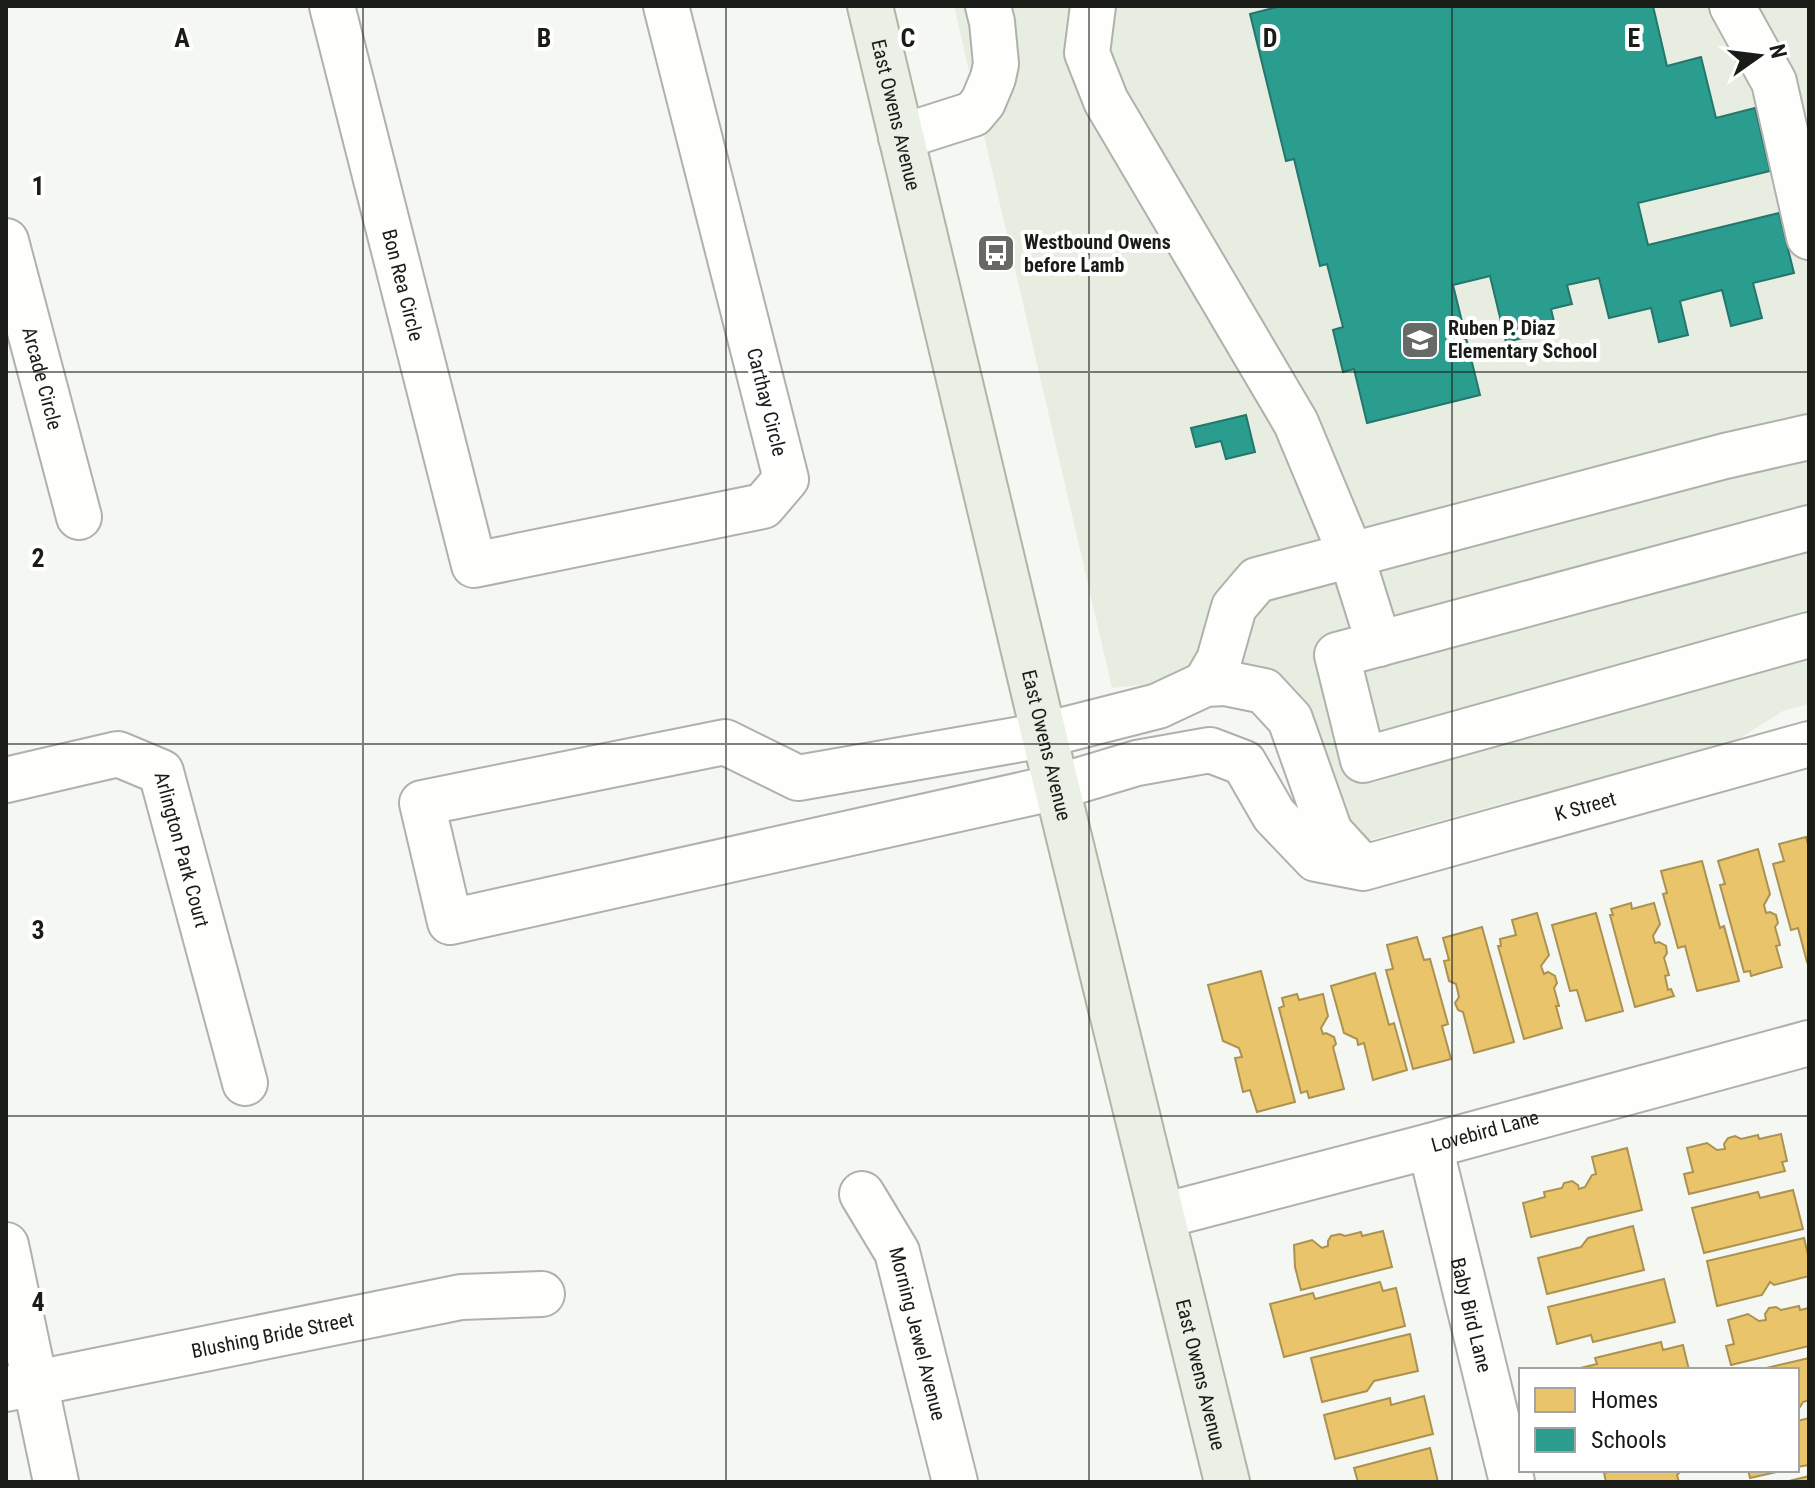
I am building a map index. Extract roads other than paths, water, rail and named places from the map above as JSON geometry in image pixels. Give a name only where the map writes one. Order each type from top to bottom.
[{"type":"main road","name":"East Owens Avenue","points":[[870,6],[1227,1482]]},
{"type":"street","name":"Bon Rea Circle","points":[[332,6],[474,565]]},
{"type":"street","name":"Carthay Circle","points":[[474,565],[763,506],[786,479],[666,6]]},
{"type":"street","points":[[901,137],[973,114],[983,102],[996,64],[988,6]]},
{"type":"street","points":[[1093,6],[1087,53],[1106,101],[1296,423],[1351,555],[1379,644]]},
{"type":"street","points":[[1732,6],[1774,82],[1809,237]]},
{"type":"street","name":"Arcade Circle","points":[[6,241],[79,517]]},
{"type":"street","points":[[1205,684],[1219,660],[1234,607],[1257,580],[1710,460],[1809,437]]},
{"type":"street","points":[[1809,528],[1337,655],[1363,760],[1809,635]]},
{"type":"street","points":[[1044,735],[1158,706],[1205,684],[1225,683],[1264,691],[1290,719],[1330,832],[1363,868]]},
{"type":"street","name":"K Street","points":[[1044,735],[798,778],[725,742],[422,803],[450,922],[1057,787],[1137,763],[1210,750],[1244,763],[1274,815],[1316,859],[1363,868],[1809,744]]},
{"type":"street","name":"Arlington Park Court","points":[[6,780],[118,754],[161,772],[245,1083]]},
{"type":"street","name":"Lovebird Lane","points":[[1162,1216],[1809,1043]]},
{"type":"street","name":"Baby Bird Lane","points":[[1430,1146],[1512,1482]]},
{"type":"street","name":"Morning Jewel Avenue","points":[[862,1194],[897,1252],[955,1482]]},
{"type":"street","points":[[6,1245],[21,1386],[56,1482]]},
{"type":"street","name":"Blushing Bride Street","points":[[21,1386],[461,1297],[542,1294]]},
{"type":"place","name":"Westbound Owens before Lamb","points":[[996,253]]},
{"type":"place","name":"Ruben P. Diaz Elementary School","points":[[1420,340]]}]
